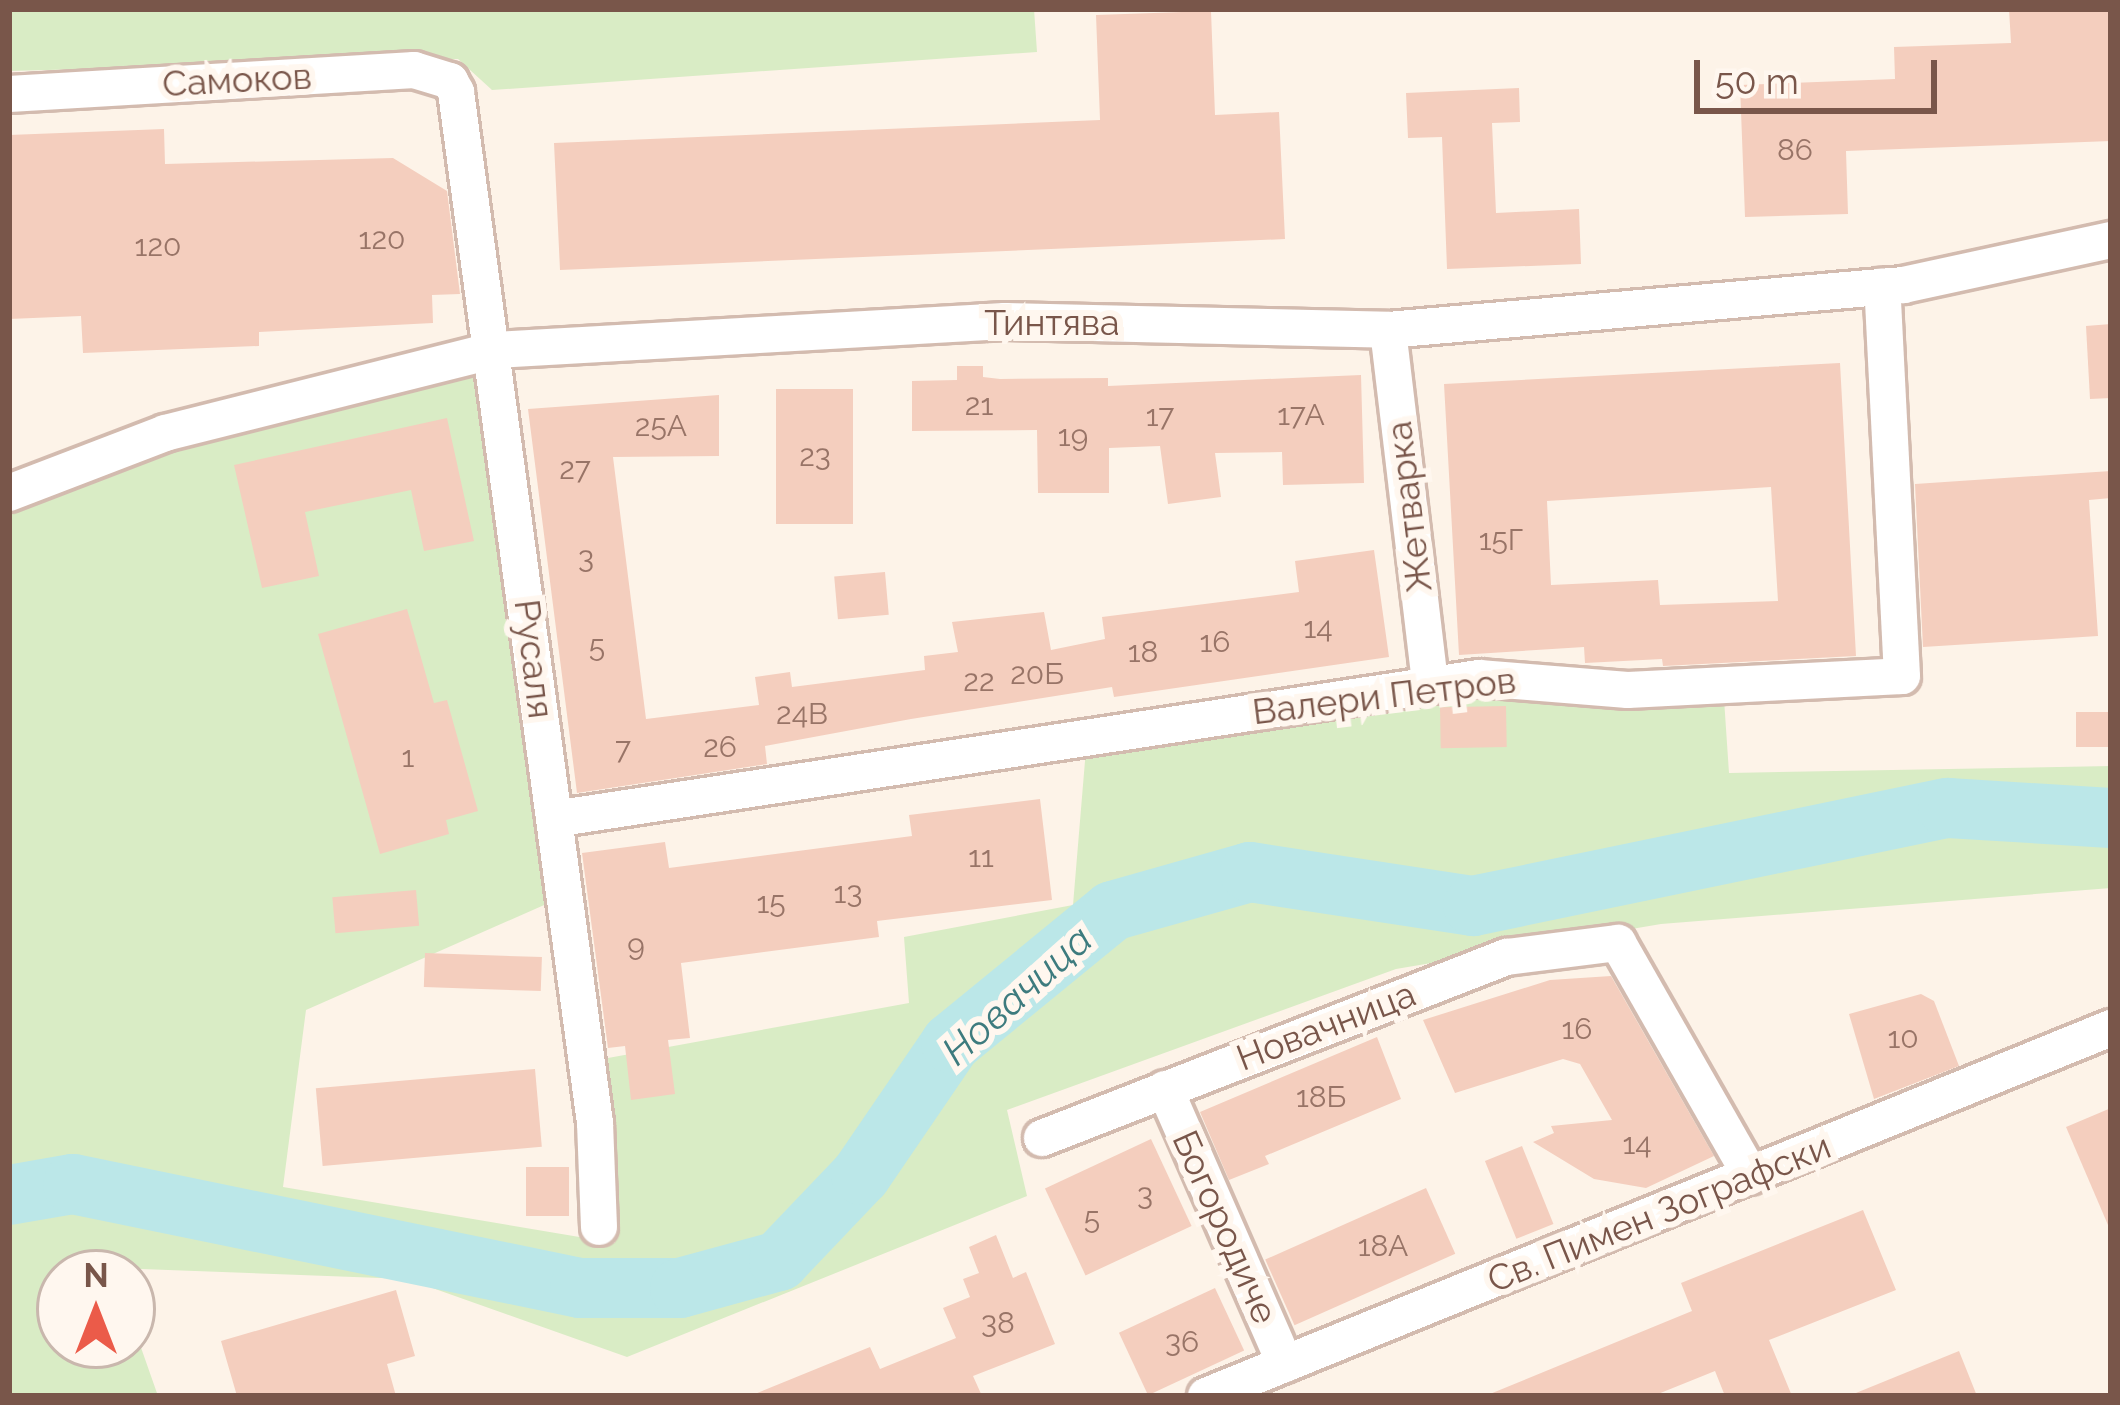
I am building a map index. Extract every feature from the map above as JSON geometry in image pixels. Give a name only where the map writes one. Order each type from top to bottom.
[{"type":"street","name":"Самоков","points":[[9,94],[414,70],[450,81],[456,92]]},
{"type":"street","name":"Русаля","points":[[456,92],[495,350],[595,1124],[599,1227]]},
{"type":"street","name":"Тинтява","points":[[9,493],[166,433],[495,350],[1005,321],[1388,330],[1882,287],[2111,240]]},
{"type":"street","name":"Валери Петров","points":[[554,819],[1430,684],[1515,676],[1628,690],[1902,676],[1882,287]]},
{"type":"street","name":"Жетварка","points":[[1388,330],[1430,684]]},
{"type":"street","name":"Новачница","points":[[1042,1138],[1507,957],[1618,943],[1751,1176]]},
{"type":"street","name":"Св. Пимен Зографски","points":[[1206,1396],[2111,1028]]},
{"type":"street","name":"Богородиче","points":[[1165,1089],[1285,1364]]},
{"type":"green space","points":[[9,9],[1034,9],[1037,52],[492,90],[458,59],[9,71]]},
{"type":"green space","points":[[478,367],[560,898],[306,1010],[283,1187],[615,1243],[608,1058],[909,1003],[904,937],[1073,905],[1087,737],[1430,684],[1723,684],[1729,773],[2111,766],[2111,888],[1661,924],[1396,969],[1007,1110],[1027,1196],[627,1357],[407,1279],[156,1270],[156,1249],[36,1249],[36,1369],[149,1369],[158,1396],[9,1396],[9,493]]},
{"type":"building","points":[[2009,9],[2111,9],[2111,141],[1846,151],[1848,214],[1745,217],[1740,85],[1895,79],[1894,47],[2011,43]]},
{"type":"building","points":[[1211,11],[1215,115],[1279,112],[1285,239],[560,270],[554,143],[1100,120],[1096,15]]},
{"type":"building","points":[[1519,88],[1520,122],[1492,123],[1496,213],[1579,209],[1581,264],[1447,269],[1442,137],[1408,138],[1406,93]]},
{"type":"building","points":[[164,129],[165,164],[393,158],[447,191],[460,294],[432,295],[433,323],[259,332],[259,346],[83,353],[81,316],[9,319],[9,135]]},
{"type":"building","points":[[2111,324],[2111,398],[2090,399],[2086,326]]},
{"type":"building","points":[[1840,363],[1856,656],[1663,666],[1662,659],[1585,663],[1584,647],[1459,655],[1444,384]],"holes":[[[1771,487],[1778,601],[1660,605],[1658,580],[1551,585],[1547,501]]]},
{"type":"building","points":[[957,366],[983,366],[983,377],[1000,379],[1108,378],[1108,386],[1361,375],[1364,483],[1283,485],[1282,452],[1215,453],[1221,497],[1168,504],[1160,446],[1109,448],[1109,493],[1038,493],[1037,430],[912,431],[912,381],[957,380]]},
{"type":"building","points":[[776,389],[853,389],[853,524],[776,524]]},
{"type":"building","points":[[719,395],[719,456],[613,457],[646,719],[759,705],[755,677],[790,672],[792,687],[925,670],[924,656],[958,652],[952,622],[1044,612],[1051,650],[1105,639],[1102,617],[1299,592],[1295,561],[1374,550],[1389,657],[1114,697],[1112,687],[911,719],[765,746],[767,764],[577,793],[528,409]]},
{"type":"building","points":[[447,418],[474,541],[424,551],[411,490],[305,512],[319,576],[262,588],[234,465]]},
{"type":"building","points":[[2111,471],[2111,498],[2089,500],[2098,636],[1923,647],[1915,484]]},
{"type":"building","points":[[885,572],[889,615],[838,619],[834,576]]},
{"type":"building","points":[[407,609],[434,703],[447,700],[478,811],[446,820],[449,834],[380,854],[318,634]]},
{"type":"building","points":[[1506,706],[1507,747],[1441,748],[1440,707]]},
{"type":"building","points":[[2076,712],[2111,712],[2111,747],[2076,747]]},
{"type":"building","points":[[1040,799],[1052,900],[877,921],[879,937],[681,963],[690,1038],[668,1040],[675,1094],[631,1100],[625,1046],[608,1048],[582,853],[665,842],[669,868],[912,836],[909,815]]},
{"type":"building","points":[[416,890],[419,926],[335,933],[332,897]]},
{"type":"building","points":[[425,953],[542,957],[541,991],[424,987]]},
{"type":"building","points":[[1611,976],[1714,1156],[1646,1188],[1594,1179],[1533,1142],[1554,1133],[1551,1126],[1612,1120],[1580,1064],[1563,1059],[1455,1093],[1423,1020],[1550,980]]},
{"type":"building","points":[[1921,994],[1934,1001],[1959,1066],[1874,1099],[1849,1014]]},
{"type":"building","points":[[1377,1037],[1401,1099],[1265,1156],[1269,1164],[1229,1180],[1200,1112]]},
{"type":"building","points":[[535,1069],[542,1147],[323,1166],[316,1088]]},
{"type":"building","points":[[2111,1108],[2111,1232],[2066,1127]]},
{"type":"building","points":[[1151,1139],[1192,1226],[1086,1275],[1045,1188]]},
{"type":"building","points":[[1522,1146],[1553,1224],[1516,1239],[1485,1161]]},
{"type":"building","points":[[526,1167],[569,1167],[569,1216],[526,1216]]},
{"type":"building","points":[[1426,1188],[1455,1254],[1295,1325],[1265,1260]]},
{"type":"building","points":[[1863,1210],[1896,1290],[1769,1340],[1792,1396],[1725,1396],[1715,1371],[1653,1396],[1485,1396],[1692,1311],[1681,1283]]},
{"type":"building","points":[[996,1235],[1013,1278],[1026,1272],[1055,1344],[973,1376],[982,1396],[750,1396],[870,1347],[880,1369],[956,1338],[943,1308],[970,1297],[963,1279],[979,1273],[969,1247]]},
{"type":"building","points":[[1215,1288],[1244,1351],[1148,1395],[1119,1333]]},
{"type":"building","points":[[396,1290],[415,1356],[387,1364],[396,1396],[237,1396],[221,1341]]},
{"type":"building","points":[[1959,1351],[1977,1396],[1851,1396],[1851,1395]]},
{"type":"waterway","name":"Новачица","points":[[9,1195],[73,1184],[580,1288],[680,1288],[779,1261],[861,1175],[951,1043],[1112,911],[1250,872],[1473,906],[1948,808],[2111,818]]}]
